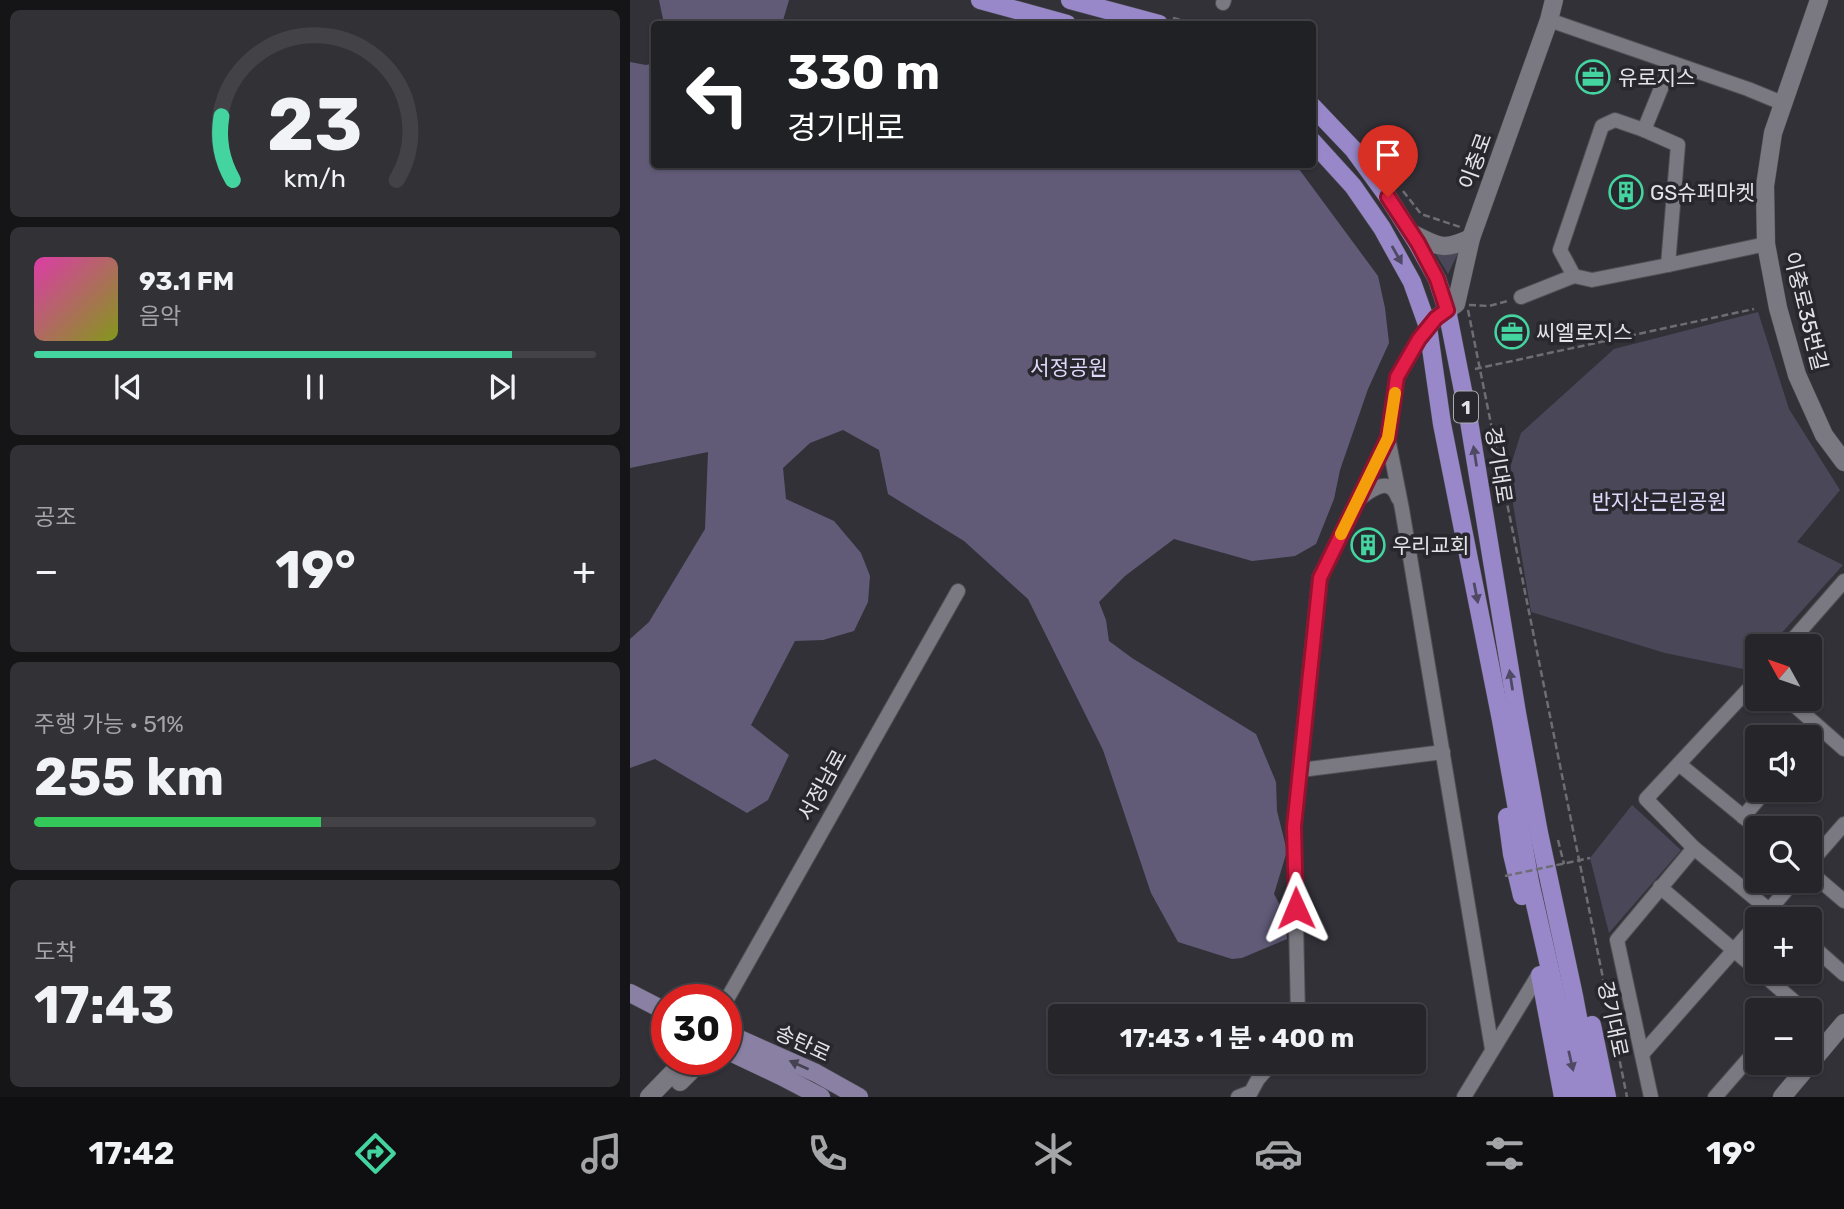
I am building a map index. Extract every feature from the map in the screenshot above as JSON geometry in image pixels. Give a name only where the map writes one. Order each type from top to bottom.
[{"type":"main road","points":[[980,0],[1057,21]]},
{"type":"main road","points":[[1070,0],[1148,21]]},
{"type":"main road","name":"경기대로","points":[[1316,110],[1353,149],[1388,197],[1437,279],[1447,310],[1469,421],[1515,751],[1530,882],[1579,1097]]},
{"type":"main road","name":"경기대로","points":[[1316,145],[1353,186],[1381,228],[1412,282],[1428,327],[1442,424],[1515,751],[1539,833],[1593,1097]]},
{"type":"main road","name":"경기대로","points":[[1515,751],[1505,788],[1512,854],[1563,1097]]},
{"type":"main road","name":"경기대로","points":[[1515,751],[1541,784],[1549,833],[1607,1097]]},
{"type":"main road","points":[[630,993],[651,1004]]},
{"type":"main road","name":"송탄로","points":[[742,1040],[816,1073],[859,1097]]},
{"type":"main road","name":"송탄로","points":[[742,1058],[821,1097]]},
{"type":"street","name":"이충로","points":[[1428,327],[1456,304],[1472,235],[1554,0]]},
{"type":"street","name":"이충로35번길","points":[[1819,0],[1773,133],[1765,186],[1766,244],[1778,308],[1797,375],[1824,435],[1844,462]]},
{"type":"street","points":[[1549,20],[1782,103]]},
{"type":"street","points":[[1644,130],[1671,64]]},
{"type":"street","points":[[1521,297],[1574,276],[1560,250],[1602,125],[1615,120],[1678,145],[1668,265]]},
{"type":"street","points":[[1411,233],[1442,247],[1456,245],[1472,235]]},
{"type":"street","name":"이충로35번길","points":[[1574,276],[1592,280],[1766,244]]},
{"type":"street","points":[[1298,1004],[1294,827],[1320,578],[1388,438],[1397,377],[1428,327]]},
{"type":"street","points":[[1388,438],[1492,1049]]},
{"type":"street","points":[[1358,500],[1378,486],[1388,486],[1396,492],[1402,509]]},
{"type":"street","points":[[1798,634],[1844,581]]},
{"type":"street","name":"서정남로","points":[[736,984],[958,591]]},
{"type":"street","points":[[1745,693],[1646,799],[1694,848],[1760,907]]},
{"type":"street","points":[[1796,711],[1808,725]]},
{"type":"street","points":[[1822,737],[1844,749]]},
{"type":"street","points":[[1301,770],[1443,752]]},
{"type":"street","points":[[1679,764],[1744,817],[1756,802]]},
{"type":"street","points":[[1822,849],[1844,824]]},
{"type":"street","points":[[1651,1097],[1616,940],[1694,848]]},
{"type":"street","points":[[1822,882],[1844,901]]},
{"type":"street","points":[[1660,887],[1745,960]]},
{"type":"street","points":[[1643,1053],[1745,938]]},
{"type":"street","points":[[1822,955],[1844,974]]},
{"type":"street","points":[[1464,1097],[1539,974]]},
{"type":"street","points":[[1773,984],[1790,998]]},
{"type":"street","points":[[1782,1097],[1844,1023]]},
{"type":"street","points":[[1715,1097],[1745,1063]]},
{"type":"street","points":[[1246,1095],[1262,1074]]},
{"type":"street","points":[[649,1097],[671,1075]]},
{"type":"street","points":[[666,1097],[687,1075]]},
{"type":"path","points":[[1397,183],[1421,214],[1472,235]]},
{"type":"path","points":[[1521,297],[1489,306],[1467,305],[1627,1097]]},
{"type":"path","points":[[1475,369],[1754,309]]},
{"type":"path","points":[[1558,840],[1564,864]]},
{"type":"path","points":[[1505,876],[1590,858]]},
{"type":"green space","points":[[659,0],[789,0],[783,21],[663,19]]},
{"type":"green space","name":"서정공원","points":[[630,62],[651,64],[651,168],[1298,168],[1378,276],[1389,343],[1368,389],[1340,470],[1334,499],[1316,544],[1295,556],[1252,561],[1174,539],[1125,576],[1099,602],[1106,620],[1109,641],[1256,734],[1276,782],[1277,811],[1287,851],[1274,894],[1285,914],[1287,939],[1242,958],[1232,959],[1178,942],[1151,893],[1103,750],[1028,599],[964,541],[888,494],[879,450],[843,430],[810,443],[783,468],[786,499],[834,521],[861,553],[870,576],[868,602],[854,631],[823,640],[795,641],[751,725],[789,755],[768,800],[747,813],[655,759],[630,768],[630,639],[649,622],[705,529],[708,452],[630,468]]},
{"type":"green space","points":[[1434,251],[1459,251],[1448,274]]},
{"type":"green space","name":"반지산근린공원","points":[[1758,312],[1789,409],[1840,490],[1797,542],[1843,565],[1781,634],[1745,634],[1745,669],[1665,653],[1531,612],[1508,474],[1521,433],[1614,349]]},
{"type":"green space","points":[[1632,805],[1681,850],[1609,933],[1590,858]]},
{"type":"slow traffic","points":[[1341,534],[1388,438],[1395,393]]},
{"type":"place","name":"유로지스","points":[[1593,77]]},
{"type":"place","name":"GS슈퍼마켓","points":[[1626,192]]},
{"type":"place","name":"씨엘로지스","points":[[1512,332]]},
{"type":"place","name":"우리교회","points":[[1368,545]]},
{"type":"route","points":[[1296,908],[1294,827],[1320,578],[1388,438],[1397,377],[1419,339],[1436,318],[1447,310],[1437,279],[1418,243],[1388,197]]}]
